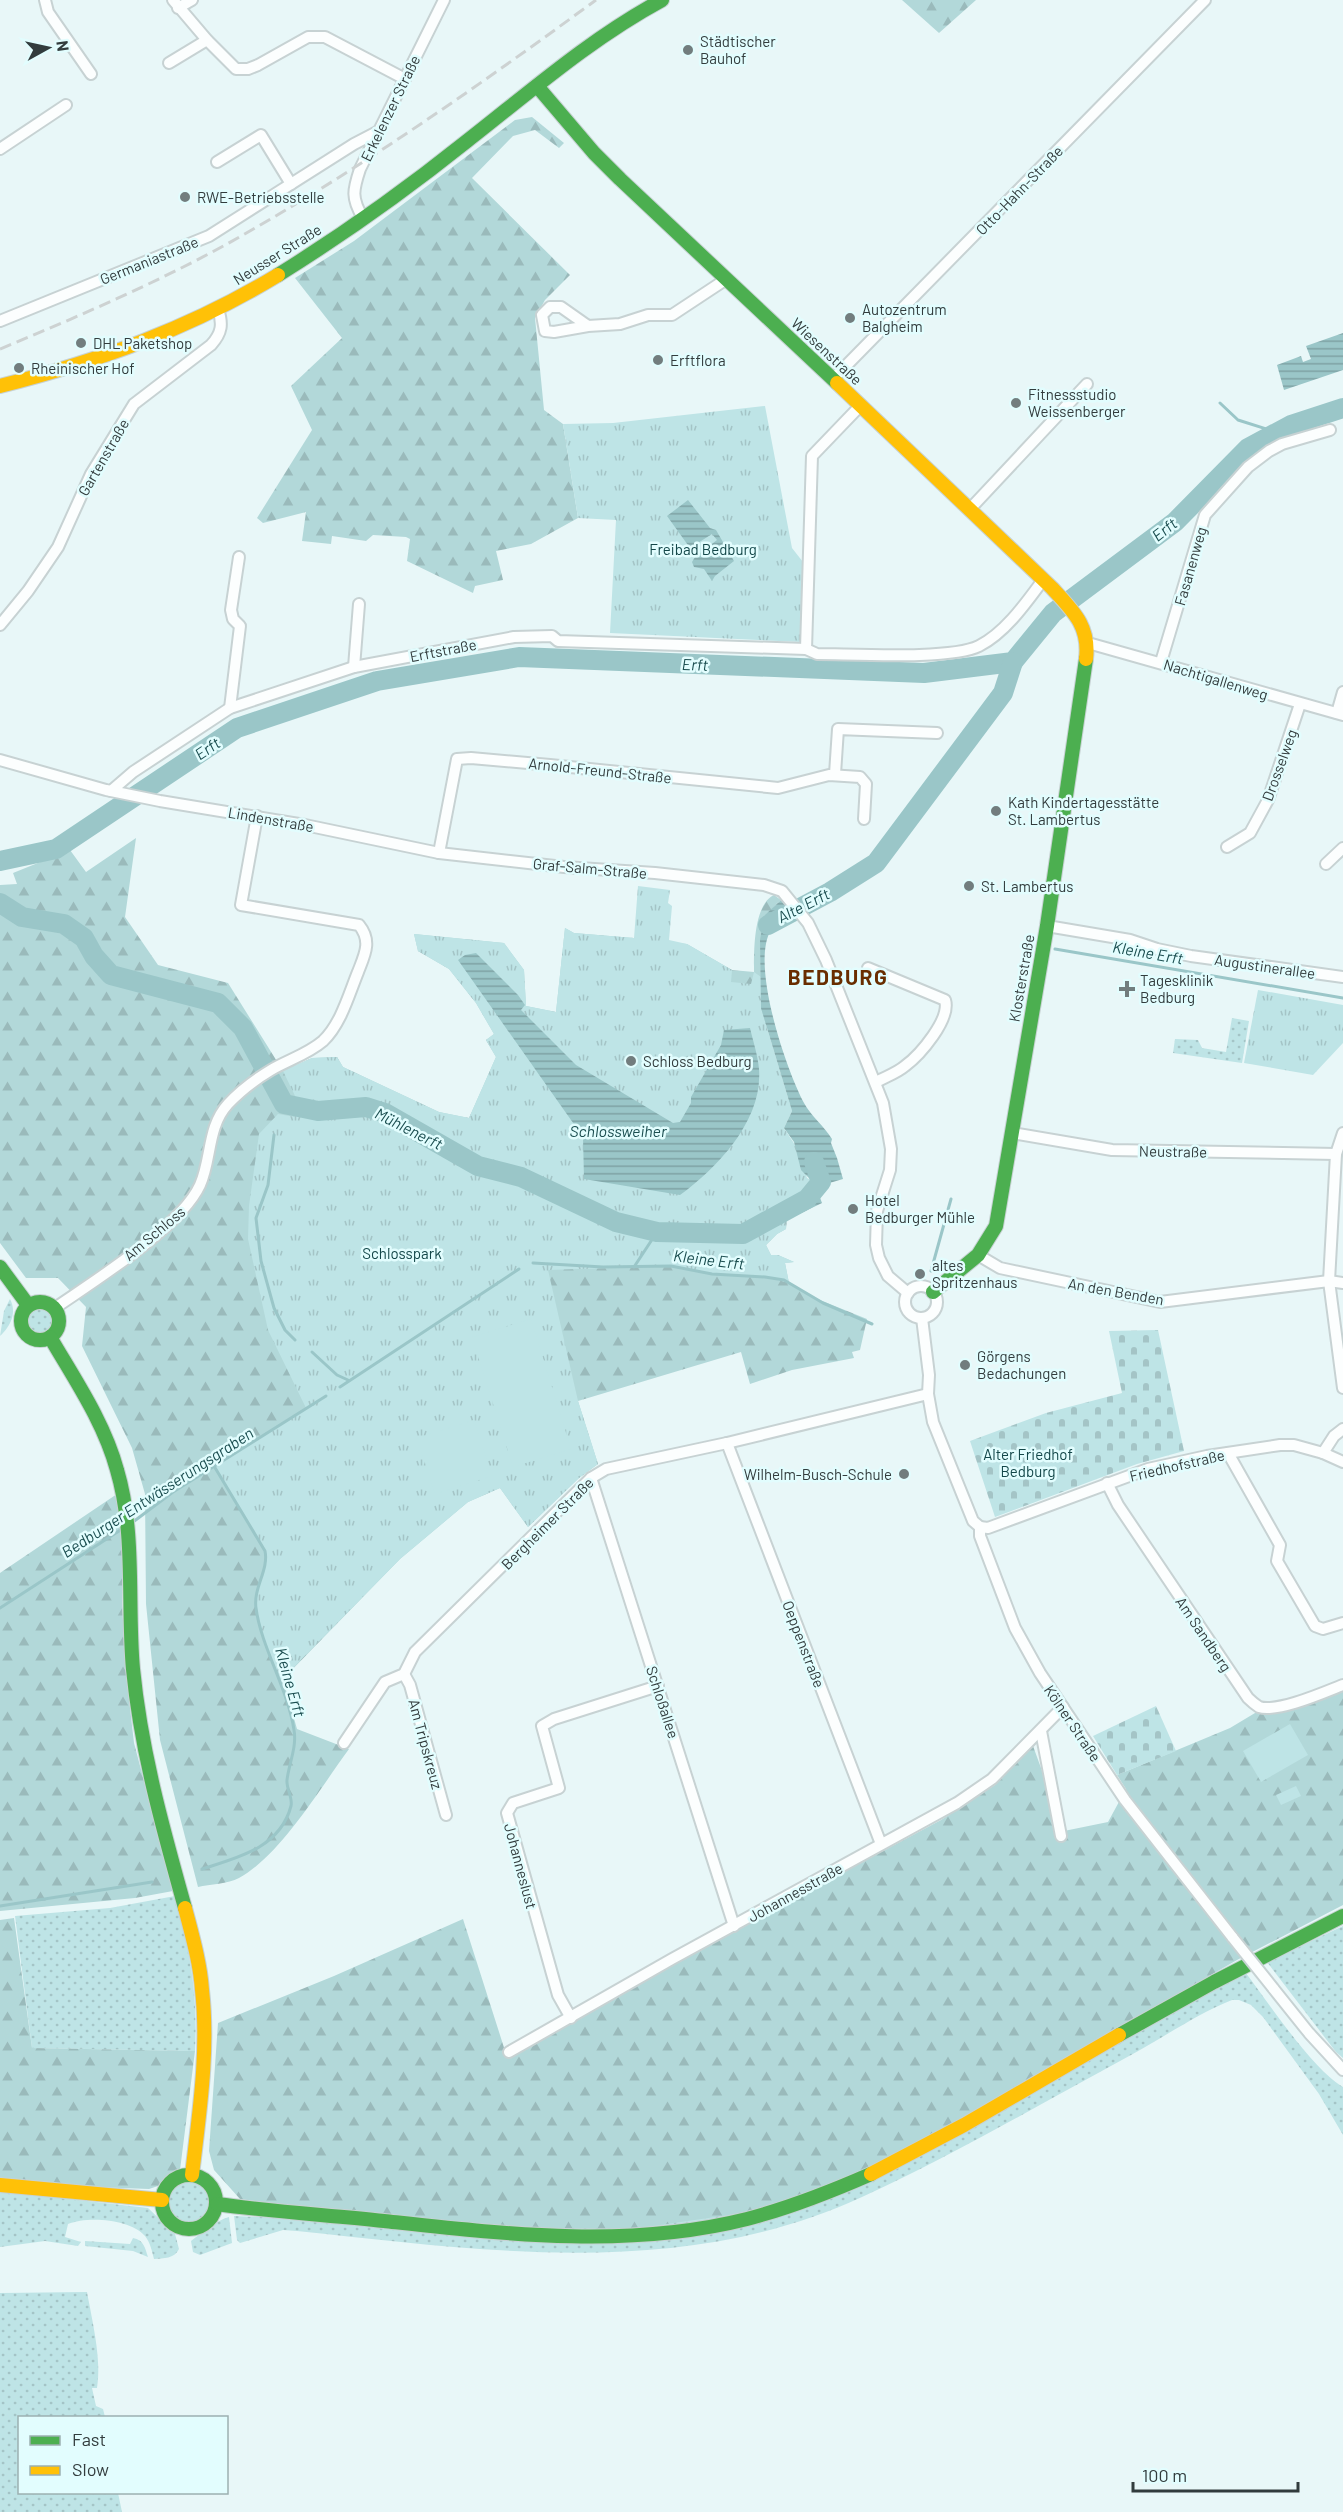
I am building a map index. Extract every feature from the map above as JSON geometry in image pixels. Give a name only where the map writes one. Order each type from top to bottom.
[{"type":"street","points":[[45,0],[48,12],[91,74]]},
{"type":"street","points":[[192,0],[176,4],[236,69],[248,69],[308,37],[325,37],[405,79]]},
{"type":"street","name":"Neusser Straße","points":[[0,386],[147,341],[218,309],[292,265],[363,218],[442,161],[603,34],[662,0]]},
{"type":"street","name":"Otto-Hahn-Straße","points":[[833,379],[1205,0]]},
{"type":"street","name":"Erkelenzer Straße","points":[[363,218],[354,202],[355,184],[441,1]]},
{"type":"street","points":[[169,63],[207,40]]},
{"type":"street","name":"Wiesenstraße","points":[[537,86],[594,153],[1047,584],[1074,612],[1084,628],[1088,643]]},
{"type":"street","points":[[0,149],[66,105]]},
{"type":"street","name":"Germaniastraße","points":[[0,321],[209,236],[379,131]]},
{"type":"street","points":[[217,162],[261,135],[291,184]]},
{"type":"street","points":[[588,326],[620,324],[648,315],[672,315],[725,280]]},
{"type":"street","name":"Gartenstraße","points":[[0,625],[28,591],[58,547],[91,474],[134,404],[218,337],[222,321],[218,309]]},
{"type":"street","points":[[970,509],[1087,384]]},
{"type":"street","points":[[806,649],[812,456],[861,405]]},
{"type":"street","name":"Fasanenweg","points":[[1161,662],[1205,515],[1248,467],[1269,451],[1282,444],[1330,430]]},
{"type":"street","points":[[230,708],[240,626],[233,619],[231,610],[239,557]]},
{"type":"street","name":"Erftstraße","points":[[114,791],[133,772],[230,708],[354,666],[514,637],[552,636],[558,641],[806,649],[817,654],[947,653],[978,646],[1047,584]]},
{"type":"street","points":[[354,666],[359,604]]},
{"type":"street","name":"Nachtigallenweg","points":[[1088,643],[1340,714]]},
{"type":"street","name":"Klosterstraße","points":[[933,1292],[978,1255],[989,1242],[996,1226],[1046,932],[1088,643]]},
{"type":"street","points":[[1340,714],[1343,692]]},
{"type":"street","name":"Drosselweg","points":[[1227,848],[1250,833],[1268,800],[1300,704]]},
{"type":"street","points":[[835,774],[838,729],[937,733]]},
{"type":"street","name":"Arnold-Freund-Straße","points":[[439,853],[457,759],[471,758],[539,764],[778,788],[835,774],[860,777],[866,784],[864,819]]},
{"type":"street","points":[[0,760],[114,791]]},
{"type":"street","name":"Lindenstraße","points":[[114,791],[160,801],[257,816],[382,842]]},
{"type":"street","name":"Am Schloss","points":[[55,1308],[167,1226],[188,1206],[200,1184],[212,1130],[221,1113],[229,1103],[271,1070],[308,1052],[323,1041],[342,1011],[367,948],[365,933],[359,925],[241,905],[257,816]]},
{"type":"street","name":"Graf-Salm-Straße","points":[[382,842],[439,853],[764,885],[782,891],[808,923],[826,960],[876,1082]]},
{"type":"street","points":[[1326,864],[1343,848]]},
{"type":"street","name":"Augustinerallee","points":[[1046,932],[1130,940],[1157,950],[1191,956],[1343,977]]},
{"type":"street","points":[[868,968],[945,1000],[946,1005],[939,1026],[918,1055],[904,1067],[876,1082],[883,1103],[891,1149],[888,1181],[875,1220],[876,1245],[879,1258],[888,1276],[908,1293]]},
{"type":"street","name":"Neustraße","points":[[1012,1133],[1112,1150],[1336,1154]]},
{"type":"street","points":[[1343,1135],[1336,1154],[1329,1281],[1343,1388]]},
{"type":"street","name":"An den Benden","points":[[978,1255],[1000,1268],[1160,1302],[1329,1281],[1343,1283]]},
{"type":"street","points":[[0,1267],[28,1305]]},
{"type":"street","points":[[920,1286],[933,1292],[937,1306],[932,1315],[922,1318],[912,1316],[906,1308],[908,1293],[920,1286]]},
{"type":"street","points":[[42,1301],[55,1308],[59,1320],[55,1333],[50,1337],[34,1339],[22,1329],[21,1316],[28,1305],[42,1301]]},
{"type":"street","name":"Kölner Straße","points":[[922,1318],[929,1375],[928,1394],[933,1422],[973,1521],[980,1527],[980,1536],[1015,1628],[1040,1673],[1125,1800],[1273,1989],[1343,2070]]},
{"type":"street","points":[[50,1337],[92,1408],[112,1454],[124,1498],[129,1533],[129,1603],[134,1672],[143,1742],[164,1837],[196,1953],[204,2010],[192,2175]]},
{"type":"street","name":"Bergheimer Straße","points":[[344,1743],[385,1682],[404,1674],[415,1652],[591,1478],[606,1469],[727,1443],[928,1394]]},
{"type":"street","points":[[1323,1453],[1334,1436],[1343,1429]]},
{"type":"street","name":"Oeppenstraße","points":[[727,1443],[881,1844]]},
{"type":"street","name":"Friedhofstraße","points":[[980,1527],[988,1528],[1148,1469],[1228,1453],[1294,1445],[1323,1453],[1343,1462]]},
{"type":"street","points":[[1228,1453],[1280,1545],[1277,1562],[1316,1626],[1323,1629],[1343,1623]]},
{"type":"street","name":"Schloßallee","points":[[591,1478],[734,1926]]},
{"type":"street","name":"Am Sandberg","points":[[1107,1483],[1118,1505],[1248,1698],[1260,1707],[1294,1704],[1343,1685]]},
{"type":"street","name":"Am Tripskreuz","points":[[404,1674],[410,1686],[446,1815]]},
{"type":"street","name":"Johanneslust","points":[[571,2018],[558,1995],[507,1813],[513,1803],[559,1788],[542,1726],[554,1719],[658,1686]]},
{"type":"street","name":"Johannesstraße","points":[[509,2052],[957,1803],[992,1779],[1063,1707]]},
{"type":"street","points":[[1041,1731],[1061,1836]]},
{"type":"street","points":[[217,2204],[425,2225],[575,2236],[651,2234],[745,2219],[800,2203],[873,2174],[939,2140],[1239,1967],[1343,1916]]},
{"type":"street","points":[[192,2175],[199,2176],[212,2186],[217,2204],[209,2221],[201,2228],[191,2230],[173,2225],[166,2217],[162,2200],[165,2188],[174,2179],[192,2175]]},
{"type":"street","points":[[0,2185],[162,2200]]},
{"type":"green space","points":[[902,0],[976,0],[939,33]]},
{"type":"green space","points":[[532,117],[564,143],[559,148],[535,130],[513,136],[472,178],[570,275],[545,300],[535,318],[544,410],[563,424],[578,518],[531,544],[496,551],[503,580],[475,586],[473,593],[407,561],[410,539],[406,537],[373,535],[366,541],[332,536],[331,544],[302,541],[306,512],[263,523],[257,518],[312,430],[291,386],[342,338],[295,278],[354,241],[515,120]]},
{"type":"green space","name":"Freibad Bedburg","points":[[765,406],[792,548],[803,562],[802,642],[610,633],[616,520],[578,518],[563,424],[613,423]]},
{"type":"green space","points":[[136,838],[125,917],[158,965],[228,983],[283,1071],[312,1058],[337,1057],[343,1067],[439,1112],[469,1118],[496,1057],[486,1040],[494,1034],[476,1003],[449,969],[418,951],[414,934],[504,943],[524,970],[526,1006],[556,1012],[565,928],[574,933],[634,938],[672,906],[647,941],[687,944],[732,970],[754,972],[758,918],[767,900],[774,895],[781,900],[768,916],[762,935],[761,977],[787,1220],[786,1229],[766,1245],[771,1255],[778,1255],[794,1262],[785,1263],[789,1283],[810,1296],[867,1319],[860,1350],[852,1352],[854,1358],[792,1370],[750,1384],[741,1352],[578,1401],[598,1464],[579,1478],[528,1527],[500,1488],[468,1502],[400,1559],[283,1679],[297,1729],[349,1749],[299,1820],[270,1854],[235,1880],[198,1887],[160,1740],[146,1604],[145,1494],[132,1448],[82,1346],[86,1307],[58,1278],[26,1278],[0,1243],[0,885],[17,884],[13,873],[70,850],[86,872]]},
{"type":"green space","name":"Schlosspark","points":[[638,886],[670,890],[668,903],[672,906],[669,940],[687,944],[732,970],[731,982],[751,984],[754,972],[761,977],[761,1008],[792,1111],[784,1128],[797,1148],[807,1178],[811,1180],[806,1196],[785,1213],[786,1229],[766,1245],[771,1255],[778,1255],[794,1262],[785,1263],[789,1283],[765,1277],[712,1274],[671,1266],[548,1270],[578,1401],[598,1464],[579,1478],[528,1527],[500,1488],[468,1502],[400,1559],[281,1680],[261,1632],[255,1605],[265,1565],[265,1551],[214,1466],[306,1408],[268,1330],[248,1239],[249,1206],[259,1134],[278,1114],[295,1117],[298,1102],[283,1071],[312,1058],[337,1057],[343,1067],[439,1112],[469,1118],[496,1057],[486,1040],[494,1034],[476,1003],[449,969],[418,951],[414,934],[504,943],[524,970],[526,1006],[556,1012],[565,928],[574,933],[634,938]]},
{"type":"green space","points":[[1258,990],[1343,1005],[1343,1043],[1313,1075],[1244,1063]]},
{"type":"green space","points":[[1232,1018],[1249,1021],[1242,1063],[1173,1053],[1175,1039],[1198,1040],[1202,1048],[1226,1052]]},
{"type":"green space","points":[[10,1299],[13,1309],[12,1319],[0,1336],[4,1311]]},
{"type":"green space","points":[[39,1306],[49,1310],[53,1320],[49,1330],[39,1334],[29,1330],[25,1320],[29,1310]]},
{"type":"green space","points":[[531,1319],[571,1449],[513,1467],[472,1337]]},
{"type":"green space","name":"Alter Friedhof Bedburg","points":[[1158,1330],[1184,1451],[1137,1464],[995,1517],[970,1441],[1046,1413],[1122,1393],[1109,1331]]},
{"type":"green space","points":[[474,1420],[492,1476],[435,1494],[417,1438]]},
{"type":"green space","points":[[117,1494],[123,1531],[122,1603],[126,1673],[134,1743],[173,1891],[135,1898],[0,1911],[0,1573]]},
{"type":"green space","points":[[1343,1689],[1343,1905],[1237,1960],[897,2156],[794,2199],[736,2214],[633,2229],[526,2228],[307,2208],[240,2199],[214,2170],[209,2151],[218,2023],[334,1976],[463,1919],[507,2057],[629,1987],[941,1820],[995,1785],[1033,1746],[1064,1831],[1108,1822],[1126,1789],[1117,1775],[1230,1728],[1255,1713],[1299,1707]]},
{"type":"green space","points":[[1156,1706],[1176,1751],[1117,1775],[1093,1736]]},
{"type":"green space","points":[[1290,1724],[1308,1755],[1261,1782],[1243,1751]]},
{"type":"green space","points":[[1296,1786],[1301,1796],[1281,1805],[1276,1795]]},
{"type":"green space","points":[[175,1896],[192,1972],[195,2051],[32,2048],[15,1916],[110,1908]]},
{"type":"green space","points":[[14,1918],[32,2048],[195,2051],[180,2170],[158,2186],[149,2189],[94,2187],[0,2179],[0,1920]]},
{"type":"green space","points":[[1343,1926],[1343,2058],[1267,1962]]},
{"type":"green space","points":[[1245,1972],[1304,2050],[1343,2087],[1343,2135],[1319,2094],[1263,2017],[1251,2005],[1232,2000],[896,2181],[862,2197],[794,2223],[724,2240],[654,2250],[583,2253],[440,2246],[283,2230],[240,2243],[237,2240],[234,2216],[282,2218],[1063,2074]]},
{"type":"green space","points":[[190,2179],[207,2186],[214,2203],[207,2220],[190,2227],[173,2220],[166,2203],[173,2186]]},
{"type":"green space","points":[[0,2191],[148,2208],[175,2234],[179,2249],[172,2256],[154,2259],[148,2241],[138,2230],[119,2223],[97,2220],[68,2224],[65,2237],[81,2242],[78,2246],[45,2241],[0,2247]]},
{"type":"green space","points":[[229,2217],[232,2243],[200,2255],[193,2252],[191,2241],[214,2224]]},
{"type":"green space","points":[[133,2238],[142,2243],[148,2257],[133,2251],[85,2246],[85,2241],[130,2244]]},
{"type":"green space","points":[[87,2292],[98,2365],[97,2388],[92,2388],[96,2406],[103,2409],[105,2416],[18,2416],[18,2494],[118,2494],[122,2512],[0,2512],[0,2293]]},
{"type":"water","points":[[1343,333],[1343,370],[1284,390],[1277,365],[1301,356],[1303,362],[1311,359],[1306,346]]},
{"type":"water","points":[[688,500],[710,528],[716,530],[734,561],[712,581],[704,569],[694,567],[692,562],[717,540],[712,534],[690,548],[667,516]]},
{"type":"water","points":[[781,900],[794,916],[781,921],[771,930],[766,946],[767,991],[788,1066],[807,1108],[832,1139],[831,1143],[843,1179],[816,1187],[822,1203],[787,1220],[785,1213],[807,1196],[812,1185],[811,1180],[801,1170],[794,1142],[784,1128],[792,1111],[761,1008],[760,940],[763,923],[765,915]]},
{"type":"water","name":"Schlossweiher","points":[[476,953],[518,995],[525,1005],[521,1010],[576,1065],[673,1123],[680,1122],[691,1103],[691,1097],[721,1045],[724,1030],[750,1028],[759,1069],[758,1088],[754,1106],[735,1141],[709,1171],[680,1195],[584,1179],[583,1137],[458,960],[465,955]]},
{"type":"waterway","points":[[1220,403],[1238,420],[1276,432]]},
{"type":"waterway","name":"Erft","points":[[0,861],[56,849],[237,728],[377,681],[519,657],[924,673],[1013,662],[1053,613],[1175,522],[1248,448],[1291,425],[1343,408]]},
{"type":"waterway","name":"Alte Erft","points":[[768,925],[830,892],[876,863],[1003,693],[1013,662]]},
{"type":"waterway","name":"Mühlenerft","points":[[0,903],[22,917],[64,924],[84,938],[94,956],[111,975],[218,1003],[243,1028],[284,1104],[318,1111],[366,1107],[385,1113],[478,1166],[521,1177],[616,1222],[657,1232],[743,1234],[807,1199],[821,1182],[814,1162]]},
{"type":"waterway","name":"Kleine Erft","points":[[1055,949],[1343,998]]},
{"type":"waterway","points":[[274,1135],[268,1185],[256,1218],[261,1261],[274,1308],[285,1330],[295,1340]]},
{"type":"waterway","name":"Kleine Erft","points":[[931,1271],[951,1199]]},
{"type":"waterway","points":[[634,1267],[657,1232]]},
{"type":"waterway","name":"Kleine Erft","points":[[533,1263],[603,1267],[671,1266],[712,1274],[784,1280],[823,1303],[872,1324]]},
{"type":"waterway","points":[[340,1387],[519,1269]]},
{"type":"waterway","points":[[312,1352],[337,1375],[348,1380]]},
{"type":"waterway","name":"Bedburger Entwässerungsgraben","points":[[133,1522],[173,1492],[326,1396]]},
{"type":"waterway","name":"Kleine Erft","points":[[202,1869],[243,1855],[267,1841],[277,1832],[291,1806],[287,1780],[295,1736],[291,1715],[263,1638],[256,1608],[257,1593],[265,1565],[265,1551],[214,1466]]},
{"type":"waterway","name":"Bedburger Entwässerungsgraben","points":[[0,1608],[122,1529]]},
{"type":"waterway","name":"Kleine Erft","points":[[0,1906],[152,1882]]},
{"type":"railway","points":[[0,349],[199,259],[275,216],[415,128],[596,0]]},
{"type":"traffic: fast","points":[[278,275],[398,194],[610,31],[662,0]]},
{"type":"traffic: fast","points":[[537,86],[594,153],[620,179],[837,383]]},
{"type":"traffic: fast","points":[[933,1292],[978,1255],[996,1226],[1047,926],[1086,659]]},
{"type":"traffic: fast","points":[[0,1267],[28,1305]]},
{"type":"traffic: fast","points":[[40,1302],[54,1307],[59,1321],[54,1335],[40,1340],[26,1335],[21,1321],[26,1307],[40,1302]]},
{"type":"traffic: fast","points":[[50,1337],[105,1435],[123,1494],[129,1544],[131,1644],[141,1730],[185,1908]]},
{"type":"traffic: fast","points":[[1119,2035],[1214,1982],[1343,1916]]},
{"type":"traffic: fast","points":[[217,2204],[520,2234],[566,2236],[657,2234],[747,2219],[809,2199],[871,2174]]},
{"type":"traffic: fast","points":[[184,2175],[194,2175],[204,2179],[212,2187],[216,2202],[212,2217],[204,2225],[194,2229],[184,2229],[174,2225],[166,2217],[162,2207],[162,2197],[166,2187],[174,2179],[184,2175]]},
{"type":"traffic: slow","points":[[0,386],[73,366],[144,341],[212,311],[278,275]]},
{"type":"traffic: slow","points":[[837,383],[1060,596],[1083,628],[1087,647],[1086,659]]},
{"type":"traffic: slow","points":[[185,1908],[201,1980],[204,2013],[202,2083],[192,2175]]},
{"type":"traffic: slow","points":[[871,2174],[964,2125],[1119,2035]]},
{"type":"traffic: slow","points":[[0,2185],[162,2200]]},
{"type":"place","name":"Städtischer Bauhof","points":[[688,50]]},
{"type":"place","name":"RWE-Betriebsstelle","points":[[185,197]]},
{"type":"place","name":"Autozentrum Balgheim","points":[[850,318]]},
{"type":"place","name":"DHL Paketshop","points":[[81,343]]},
{"type":"place","name":"Erftflora","points":[[658,360]]},
{"type":"place","name":"Rheinischer Hof","points":[[19,368]]},
{"type":"place","name":"Fitnessstudio Weissenberger","points":[[1016,403]]},
{"type":"place","name":"Kath Kindertagesstätte St. Lambertus","points":[[996,811]]},
{"type":"place","name":"St. Lambertus","points":[[969,886]]},
{"type":"place","name":"Tagesklinik Bedburg","points":[[1127,989]]},
{"type":"place","name":"Schloss Bedburg","points":[[631,1061]]},
{"type":"place","name":"Hotel Bedburger Mühle","points":[[853,1209]]},
{"type":"place","name":"altes Spritzenhaus","points":[[920,1274]]},
{"type":"place","name":"Görgens Bedachungen","points":[[965,1365]]},
{"type":"place","name":"Wilhelm-Busch-Schule","points":[[904,1474]]},
{"type":"district","name":"BEDBURG","points":[[838,976]]}]
